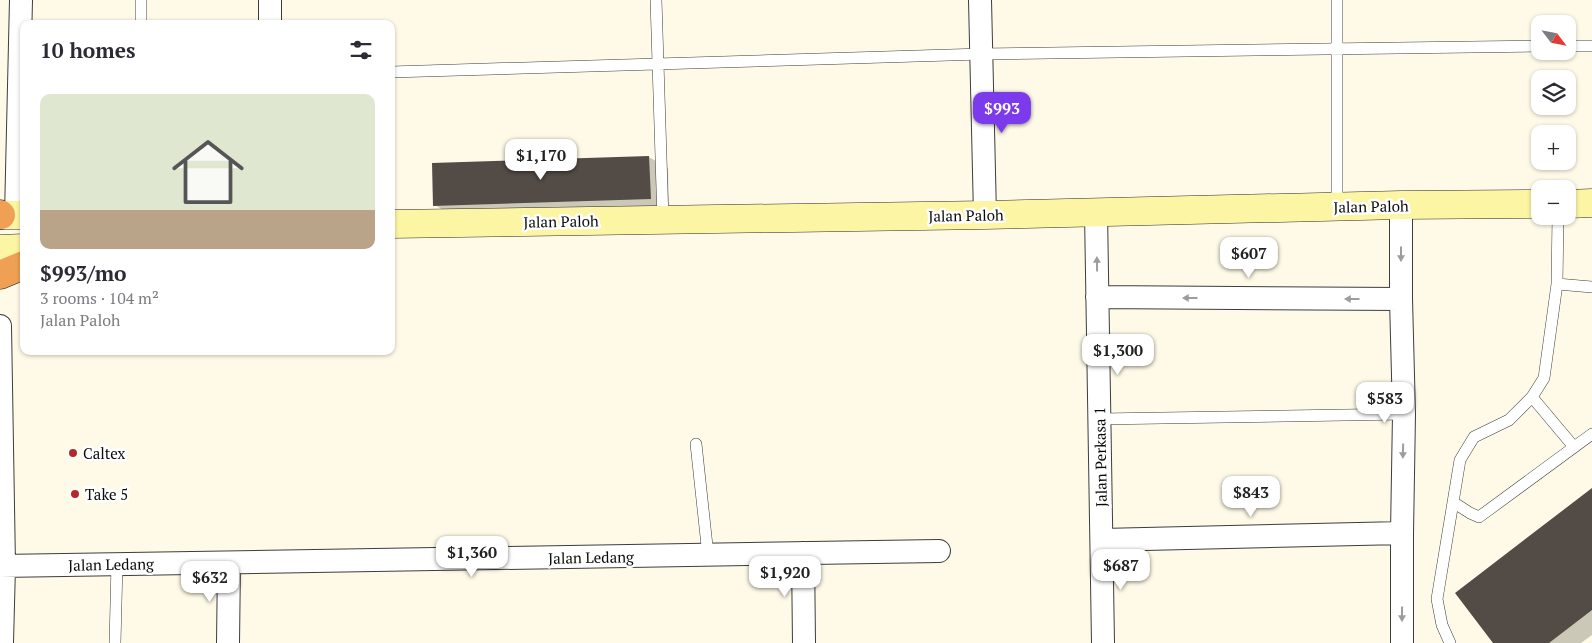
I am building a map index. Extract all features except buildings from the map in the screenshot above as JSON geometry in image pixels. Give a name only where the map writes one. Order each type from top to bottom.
[{"type":"highway","points":[[0,275],[20,267]]},
{"type":"main road","name":"Jalan Paloh","points":[[395,224],[1531,204]]},
{"type":"main road","points":[[1576,204],[1592,204]]},
{"type":"main road","points":[[0,249],[20,248]]},
{"type":"street","points":[[21,20],[22,0]]},
{"type":"street","points":[[270,0],[270,20]]},
{"type":"street","points":[[980,0],[985,215]]},
{"type":"street","points":[[8,215],[20,31]]},
{"type":"street","points":[[1401,205],[1404,414],[1402,643]]},
{"type":"street","name":"Jalan Perkasa 1","points":[[1096,212],[1103,643]]},
{"type":"street","points":[[1097,297],[1401,299]]},
{"type":"street","points":[[0,326],[2,643]]},
{"type":"street","points":[[1102,540],[1402,533]]},
{"type":"street","name":"Jalan Ledang","points":[[2,566],[939,551]]},
{"type":"street","points":[[803,553],[804,643]]},
{"type":"street","points":[[228,643],[230,563]]},
{"type":"lane","points":[[141,0],[141,20]]},
{"type":"lane","points":[[656,0],[663,220]]},
{"type":"lane","points":[[1337,0],[1338,206]]},
{"type":"lane","points":[[395,72],[982,54],[1531,46]]},
{"type":"lane","points":[[1576,46],[1592,46]]},
{"type":"lane","points":[[1450,643],[1442,625],[1437,599],[1460,460],[1474,437],[1509,420],[1532,397],[1544,378],[1557,284],[1558,225]]},
{"type":"lane","points":[[1557,284],[1592,287]]},
{"type":"lane","points":[[1532,397],[1574,447]]},
{"type":"lane","points":[[1100,419],[1404,414]]},
{"type":"lane","points":[[1453,502],[1479,517],[1592,434]]},
{"type":"lane","points":[[696,444],[708,555]]},
{"type":"lane","points":[[115,643],[117,564]]},
{"type":"place","name":"Caltex","points":[[73,453]]},
{"type":"place","name":"Take 5","points":[[75,494]]}]
